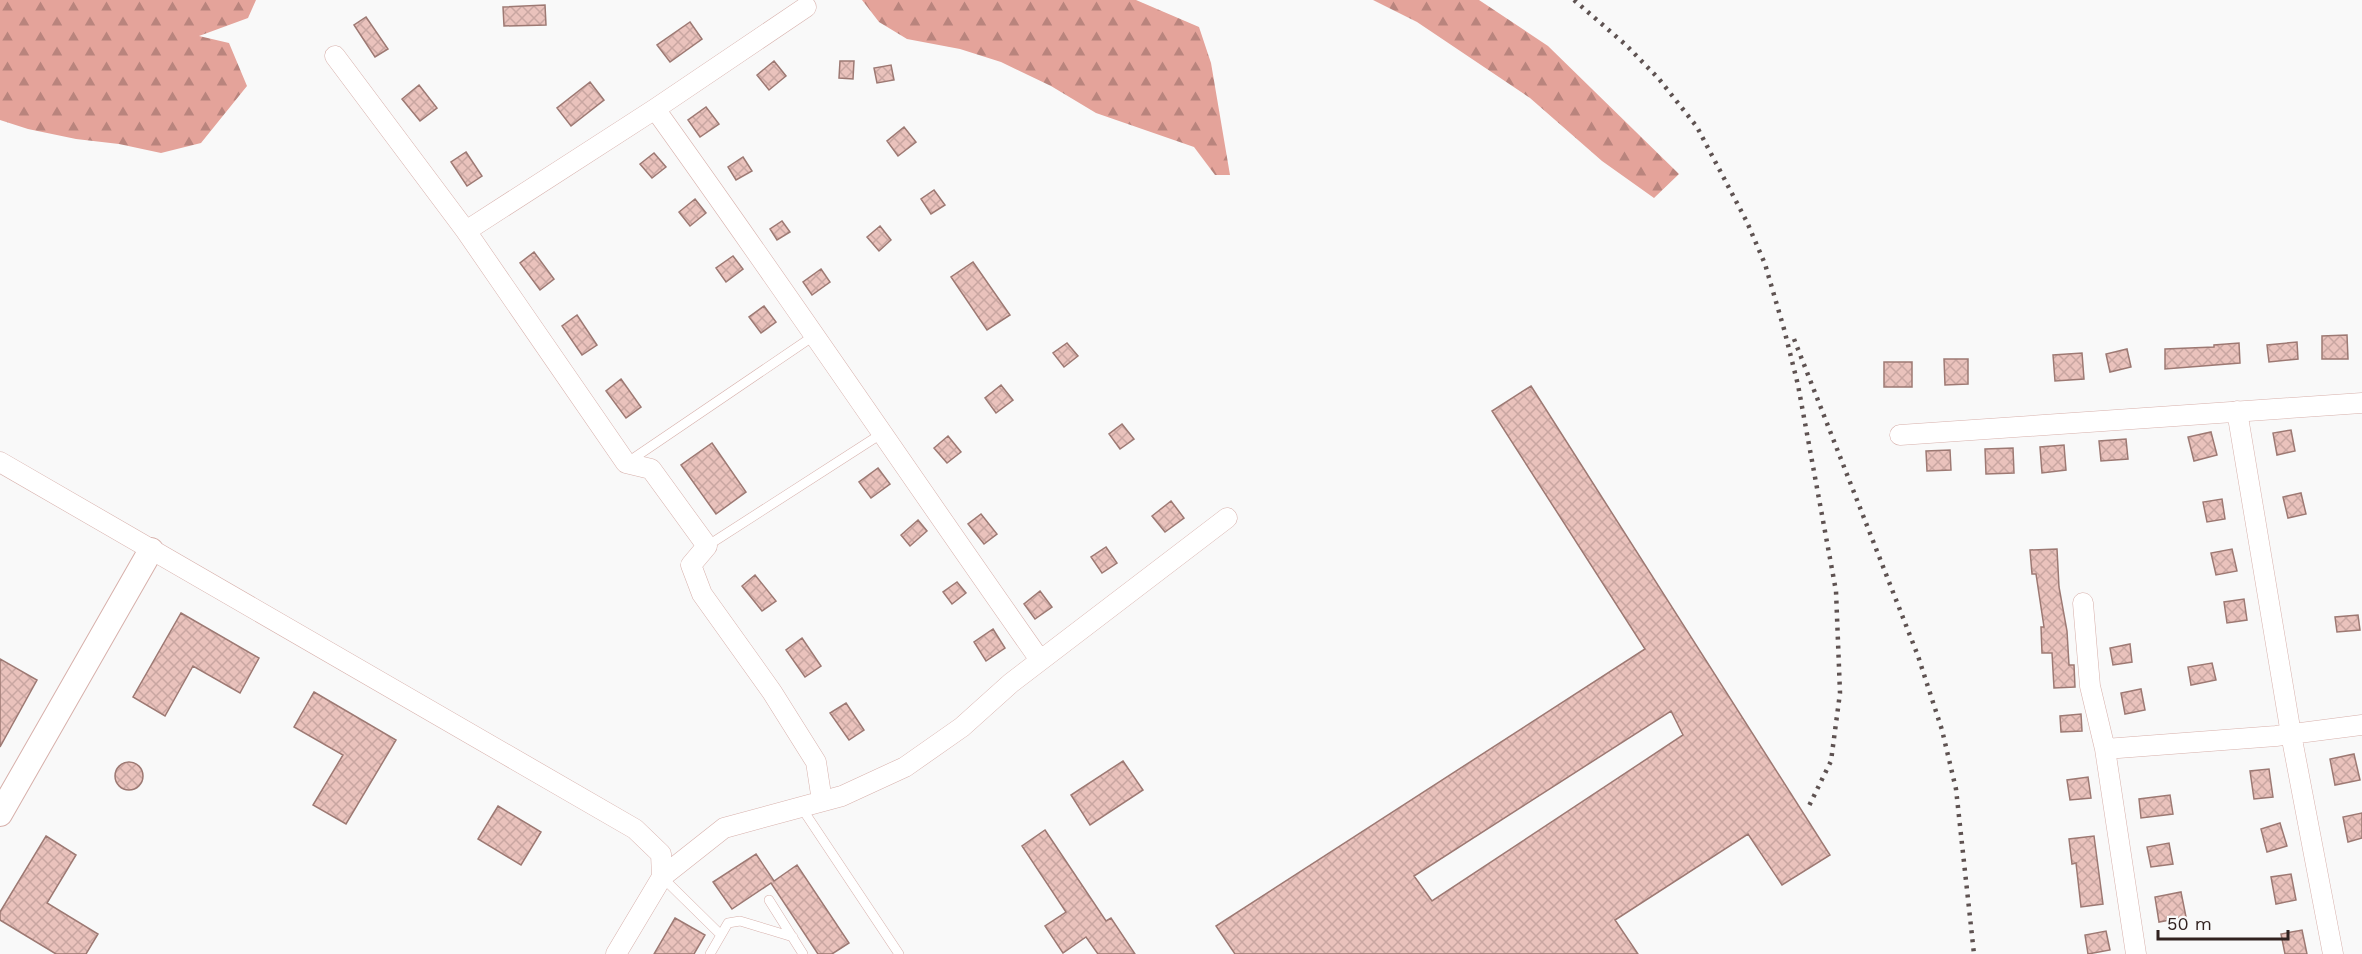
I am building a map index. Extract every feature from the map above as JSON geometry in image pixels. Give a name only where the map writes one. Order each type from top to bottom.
[{"type":"street","points":[[466,231],[655,109],[806,7]]},
{"type":"street","points":[[335,56],[466,231],[626,463],[651,469],[707,546],[691,565],[702,594],[772,692],[816,762],[822,801]]},
{"type":"street","points":[[655,109],[1040,660]]},
{"type":"street","points":[[1900,435],[2362,402]]},
{"type":"street","points":[[2237,411],[2291,734],[2333,954]]},
{"type":"street","points":[[0,462],[635,829],[661,854],[662,877]]},
{"type":"street","points":[[616,954],[662,877],[724,828],[842,796],[905,768],[962,727],[1040,660],[1227,518]]},
{"type":"street","points":[[0,814],[151,550]]},
{"type":"street","points":[[2083,603],[2090,686],[2105,749],[2136,954]]},
{"type":"street","points":[[2105,749],[2291,734],[2362,725]]},
{"type":"lane","points":[[626,463],[815,335]]},
{"type":"lane","points":[[707,546],[881,434]]},
{"type":"lane","points":[[801,807],[899,954]]},
{"type":"lane","points":[[662,877],[721,935]]},
{"type":"lane","points":[[769,900],[803,954]]},
{"type":"lane","points":[[710,954],[728,923],[740,921],[793,937]]},
{"type":"green space","points":[[0,0],[256,0],[248,18],[199,36],[229,43],[247,86],[201,143],[161,153],[119,144],[76,139],[28,129],[0,120]]},
{"type":"green space","points":[[862,0],[1136,0],[1199,27],[1211,63],[1230,175],[1215,175],[1194,147],[1096,113],[1051,86],[1001,62],[960,49],[907,39],[879,22]]},
{"type":"green space","points":[[1373,0],[1479,0],[1548,46],[1679,174],[1654,198],[1602,161],[1530,98],[1417,22]]},
{"type":"building","points":[[545,5],[546,25],[504,26],[503,7]]},
{"type":"building","points":[[366,17],[388,49],[375,57],[354,25]]},
{"type":"building","points":[[690,22],[702,39],[670,62],[657,45]]},
{"type":"building","points":[[774,61],[786,76],[769,90],[757,75]]},
{"type":"building","points":[[840,61],[854,61],[853,79],[839,78]]},
{"type":"building","points":[[891,65],[894,80],[877,83],[874,68]]},
{"type":"building","points":[[590,82],[604,100],[571,126],[557,108]]},
{"type":"building","points":[[419,85],[437,108],[420,121],[402,99]]},
{"type":"building","points":[[706,107],[719,124],[700,137],[688,120]]},
{"type":"building","points":[[904,127],[916,142],[898,156],[887,141]]},
{"type":"building","points":[[466,152],[482,176],[467,186],[451,162]]},
{"type":"building","points":[[654,153],[666,167],[652,178],[640,164]]},
{"type":"building","points":[[743,157],[752,171],[736,180],[728,167]]},
{"type":"building","points":[[934,190],[945,205],[931,214],[921,199]]},
{"type":"building","points":[[695,199],[706,213],[690,226],[679,212]]},
{"type":"building","points":[[782,221],[790,232],[777,240],[770,229]]},
{"type":"building","points":[[880,226],[891,240],[879,251],[867,237]]},
{"type":"building","points":[[534,252],[554,279],[540,290],[520,263]]},
{"type":"building","points":[[733,256],[743,269],[726,282],[716,268]]},
{"type":"building","points":[[973,262],[1010,315],[987,330],[951,277]]},
{"type":"building","points":[[821,269],[830,282],[812,295],[803,282]]},
{"type":"building","points":[[764,306],[776,322],[761,333],[749,317]]},
{"type":"building","points":[[577,315],[597,345],[582,355],[562,326]]},
{"type":"building","points":[[2347,335],[2348,359],[2322,359],[2322,336]]},
{"type":"building","points":[[2297,342],[2298,359],[2269,362],[2267,345]]},
{"type":"building","points":[[1067,343],[1078,356],[1064,367],[1053,353]]},
{"type":"building","points":[[2239,343],[2240,363],[2165,369],[2165,349],[2214,347],[2214,345]]},
{"type":"building","points":[[2127,349],[2131,367],[2110,372],[2106,354]]},
{"type":"building","points":[[2082,353],[2084,379],[2055,381],[2053,355]]},
{"type":"building","points":[[1944,359],[1968,359],[1968,384],[1945,385]]},
{"type":"building","points":[[1884,362],[1912,362],[1912,387],[1884,387]]},
{"type":"building","points":[[621,379],[641,407],[626,418],[606,391]]},
{"type":"building","points":[[1001,385],[1013,400],[996,413],[985,398]]},
{"type":"building","points":[[1531,386],[1830,855],[1782,885],[1748,834],[1615,920],[1638,954],[1235,954],[1216,926],[1645,649],[1492,411]],"holes":[[[1671,711],[1683,735],[1432,901],[1414,876]]]},
{"type":"building","points":[[1122,424],[1134,439],[1120,449],[1109,434]]},
{"type":"building","points":[[2291,430],[2295,451],[2277,455],[2273,433]]},
{"type":"building","points":[[2211,432],[2217,455],[2194,461],[2188,437]]},
{"type":"building","points":[[948,436],[961,452],[947,463],[934,448]]},
{"type":"building","points":[[2126,439],[2128,459],[2101,461],[2099,441]]},
{"type":"building","points":[[712,443],[746,492],[716,514],[681,465]]},
{"type":"building","points":[[2064,445],[2066,470],[2042,473],[2040,447]]},
{"type":"building","points":[[2013,448],[2014,473],[1986,474],[1985,449]]},
{"type":"building","points":[[1950,450],[1951,470],[1927,471],[1926,451]]},
{"type":"building","points":[[878,468],[890,484],[871,498],[859,482]]},
{"type":"building","points":[[2301,493],[2306,514],[2288,518],[2283,497]]},
{"type":"building","points":[[2222,499],[2225,519],[2207,522],[2203,502]]},
{"type":"building","points":[[1171,501],[1184,518],[1165,532],[1152,516]]},
{"type":"building","points":[[981,514],[997,534],[984,544],[968,524]]},
{"type":"building","points":[[918,520],[927,531],[910,546],[901,535]]},
{"type":"building","points":[[1106,547],[1117,563],[1102,573],[1091,557]]},
{"type":"building","points":[[2057,549],[2059,587],[2067,631],[2069,665],[2074,665],[2075,687],[2054,688],[2052,653],[2042,653],[2041,627],[2044,627],[2036,574],[2032,574],[2030,550]]},
{"type":"building","points":[[2232,549],[2237,571],[2216,575],[2211,553]]},
{"type":"building","points":[[755,575],[776,601],[762,611],[742,586]]},
{"type":"building","points":[[957,582],[966,593],[952,604],[943,592]]},
{"type":"building","points":[[1040,591],[1052,607],[1035,619],[1024,604]]},
{"type":"building","points":[[2244,599],[2247,620],[2227,623],[2224,602]]},
{"type":"building","points":[[181,613],[259,658],[240,693],[193,666],[165,716],[133,697]]},
{"type":"building","points":[[2358,615],[2360,630],[2337,632],[2335,617]]},
{"type":"building","points":[[993,629],[1005,648],[986,661],[974,642]]},
{"type":"building","points":[[802,638],[821,666],[805,677],[786,650]]},
{"type":"building","points":[[2130,644],[2132,662],[2113,665],[2110,648]]},
{"type":"building","points":[[0,659],[37,680],[0,747]]},
{"type":"building","points":[[2212,663],[2216,680],[2191,685],[2188,667]]},
{"type":"building","points":[[2141,689],[2145,710],[2125,714],[2121,693]]},
{"type":"building","points":[[314,692],[396,740],[346,824],[313,805],[343,755],[294,727]]},
{"type":"building","points":[[846,703],[864,730],[849,740],[830,713]]},
{"type":"building","points":[[2081,714],[2082,731],[2061,732],[2060,716]]},
{"type":"building","points":[[2354,754],[2360,780],[2335,785],[2330,759]]},
{"type":"building","points":[[1123,761],[1143,790],[1090,825],[1071,795]]},
{"type":"building","points":[[129,762],[139,766],[143,776],[139,786],[129,790],[119,786],[115,776],[119,766]]},
{"type":"building","points":[[2269,769],[2273,797],[2254,799],[2250,771]]},
{"type":"building","points":[[2088,777],[2091,798],[2070,800],[2067,780]]},
{"type":"building","points":[[2170,795],[2173,814],[2141,818],[2139,799]]},
{"type":"building","points":[[498,806],[541,832],[521,865],[478,839]]},
{"type":"building","points":[[2362,813],[2362,838],[2348,842],[2343,817]]},
{"type":"building","points":[[2280,823],[2287,846],[2267,852],[2261,829]]},
{"type":"building","points":[[1045,830],[1106,921],[1111,918],[1135,954],[1098,954],[1086,937],[1063,953],[1045,926],[1066,912],[1022,846]]},
{"type":"building","points":[[46,836],[76,855],[47,903],[98,934],[86,954],[56,954],[0,920],[0,912]]},
{"type":"building","points":[[2094,836],[2103,904],[2081,907],[2076,863],[2072,864],[2069,839]]},
{"type":"building","points":[[2169,843],[2173,864],[2151,867],[2147,847]]},
{"type":"building","points":[[756,854],[774,881],[797,865],[849,943],[832,954],[818,954],[771,883],[732,909],[713,882]]},
{"type":"building","points":[[2291,874],[2296,900],[2276,904],[2271,877]]},
{"type":"building","points":[[2181,892],[2186,917],[2159,922],[2155,897]]},
{"type":"building","points":[[675,918],[705,935],[694,954],[654,954]]},
{"type":"building","points":[[2302,930],[2307,954],[2285,954],[2281,934]]},
{"type":"building","points":[[2106,931],[2110,950],[2088,954],[2085,935]]},
{"type":"railway","points":[[1574,0],[1626,45],[1659,79],[1697,127],[1747,222],[1765,264],[1784,329],[1798,385],[1836,591],[1840,693],[1831,761],[1807,810]]},
{"type":"railway","points":[[1794,339],[1918,656],[1942,730],[1956,789],[1974,954]]}]
